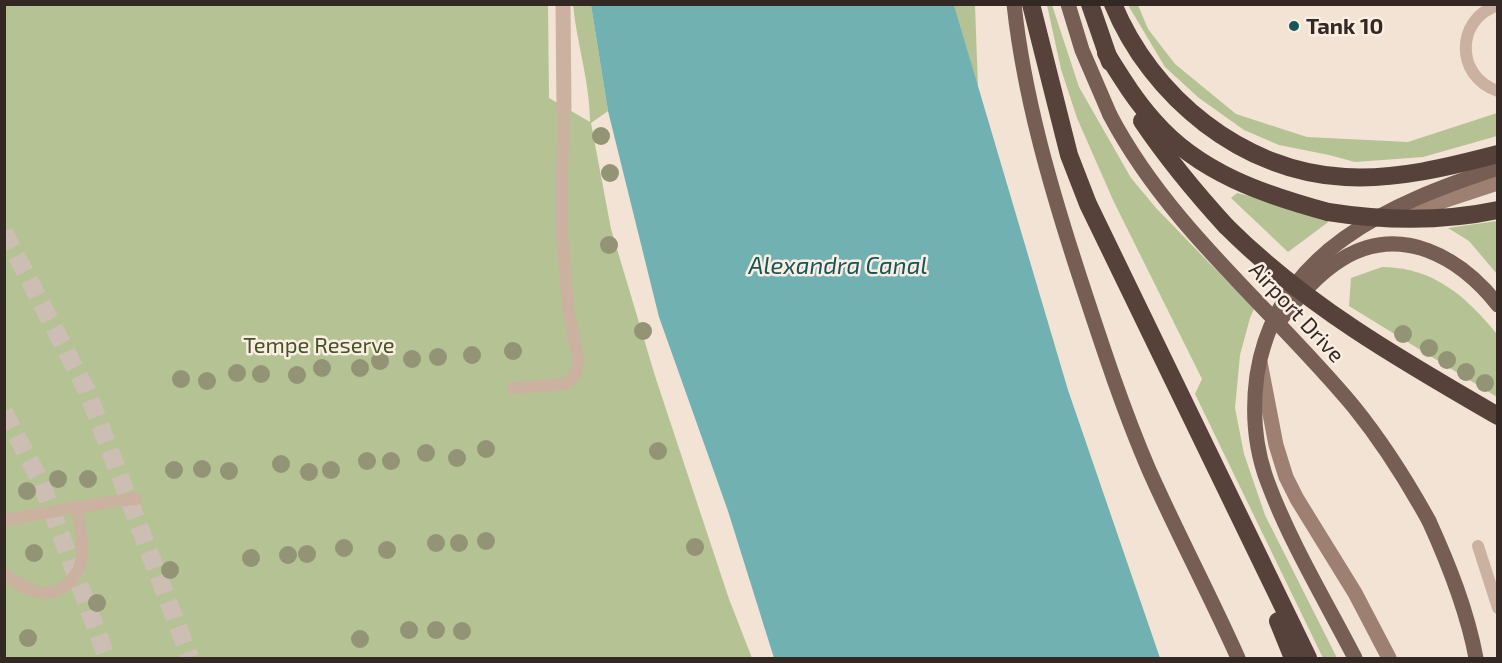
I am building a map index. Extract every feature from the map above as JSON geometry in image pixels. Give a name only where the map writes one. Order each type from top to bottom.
[{"type":"highway","points":[[1031,4],[1069,155],[1084,194],[1308,658]]},
{"type":"highway","points":[[1090,4],[1106,53],[1137,113],[1171,163],[1193,190],[1251,251],[1336,317],[1396,357],[1497,416]]},
{"type":"highway","points":[[1113,4],[1132,43],[1148,68],[1187,109],[1232,142],[1266,158],[1313,172],[1354,177],[1423,171],[1497,154]]},
{"type":"highway","points":[[1106,53],[1132,94],[1155,123],[1174,141],[1204,163],[1233,180],[1287,201],[1328,212],[1383,219],[1446,218],[1497,210]]},
{"type":"highway","points":[[1214,466],[1293,658]]},
{"type":"main road","points":[[1014,4],[1024,72],[1045,161],[1066,236],[1116,387],[1150,472],[1238,658]]},
{"type":"main road","name":"Airport Drive","points":[[1068,4],[1082,50],[1110,115],[1142,170],[1170,207],[1353,406],[1407,481],[1447,561],[1463,604],[1476,658]]},
{"type":"main road","points":[[1355,658],[1267,482],[1257,440],[1254,415],[1259,360],[1275,315],[1297,281],[1325,252],[1355,230],[1426,194],[1497,168]]},
{"type":"main road","points":[[1265,342],[1280,319],[1316,279],[1342,259],[1355,252],[1377,246],[1417,246],[1439,254],[1463,270],[1497,305]]},
{"type":"street","points":[[563,4],[564,109]]},
{"type":"street","points":[[1355,230],[1497,183]]},
{"type":"street","points":[[1259,360],[1276,445],[1286,477],[1355,593],[1389,658]]},
{"type":"lane","points":[[1497,5],[1478,17],[1469,32],[1465,46],[1466,61],[1474,76],[1487,88],[1497,91]]},
{"type":"lane","points":[[513,388],[563,384],[570,381],[578,369],[578,353],[568,309],[561,218],[564,109]]},
{"type":"lane","points":[[4,520],[136,499]]},
{"type":"lane","points":[[4,574],[24,587],[38,592],[51,592],[63,587],[73,579],[80,566],[82,554],[77,507]]},
{"type":"lane","points":[[1478,546],[1497,608]]},
{"type":"green space","name":"Tempe Reserve","points":[[4,5],[548,5],[549,98],[590,122],[588,93],[573,5],[591,5],[608,111],[591,123],[611,229],[655,376],[729,599],[752,658],[5,658]]},
{"type":"green space","points":[[954,5],[975,5],[978,88]]},
{"type":"green space","points":[[1047,5],[1052,5],[1079,87],[1131,178],[1156,208],[1254,309],[1240,355],[1235,408],[1244,454],[1265,515],[1337,658],[1323,658],[1195,394],[1202,379],[1113,200],[1077,118],[1061,69]]},
{"type":"green space","points":[[1128,5],[1138,5],[1148,29],[1175,64],[1236,114],[1307,137],[1408,142],[1497,113],[1497,136],[1423,157],[1355,162],[1279,145],[1244,130],[1199,98],[1165,67]]},
{"type":"green space","points":[[1237,193],[1333,216],[1288,252],[1231,198]]},
{"type":"green space","points":[[1498,221],[1497,274],[1469,241],[1448,228]]},
{"type":"green space","points":[[1382,267],[1418,273],[1433,279],[1461,296],[1485,320],[1497,334],[1497,397],[1349,306],[1351,278]]},
{"type":"water","name":"Alexandra Canal","points":[[591,5],[954,5],[1068,390],[1160,658],[774,658],[728,511],[659,317],[608,111]]},
{"type":"tunnel","points":[[4,232],[87,391],[190,658]]},
{"type":"tunnel","points":[[4,412],[41,482],[107,658]]},
{"type":"place","name":"Tank 10","points":[[1294,26]]}]
